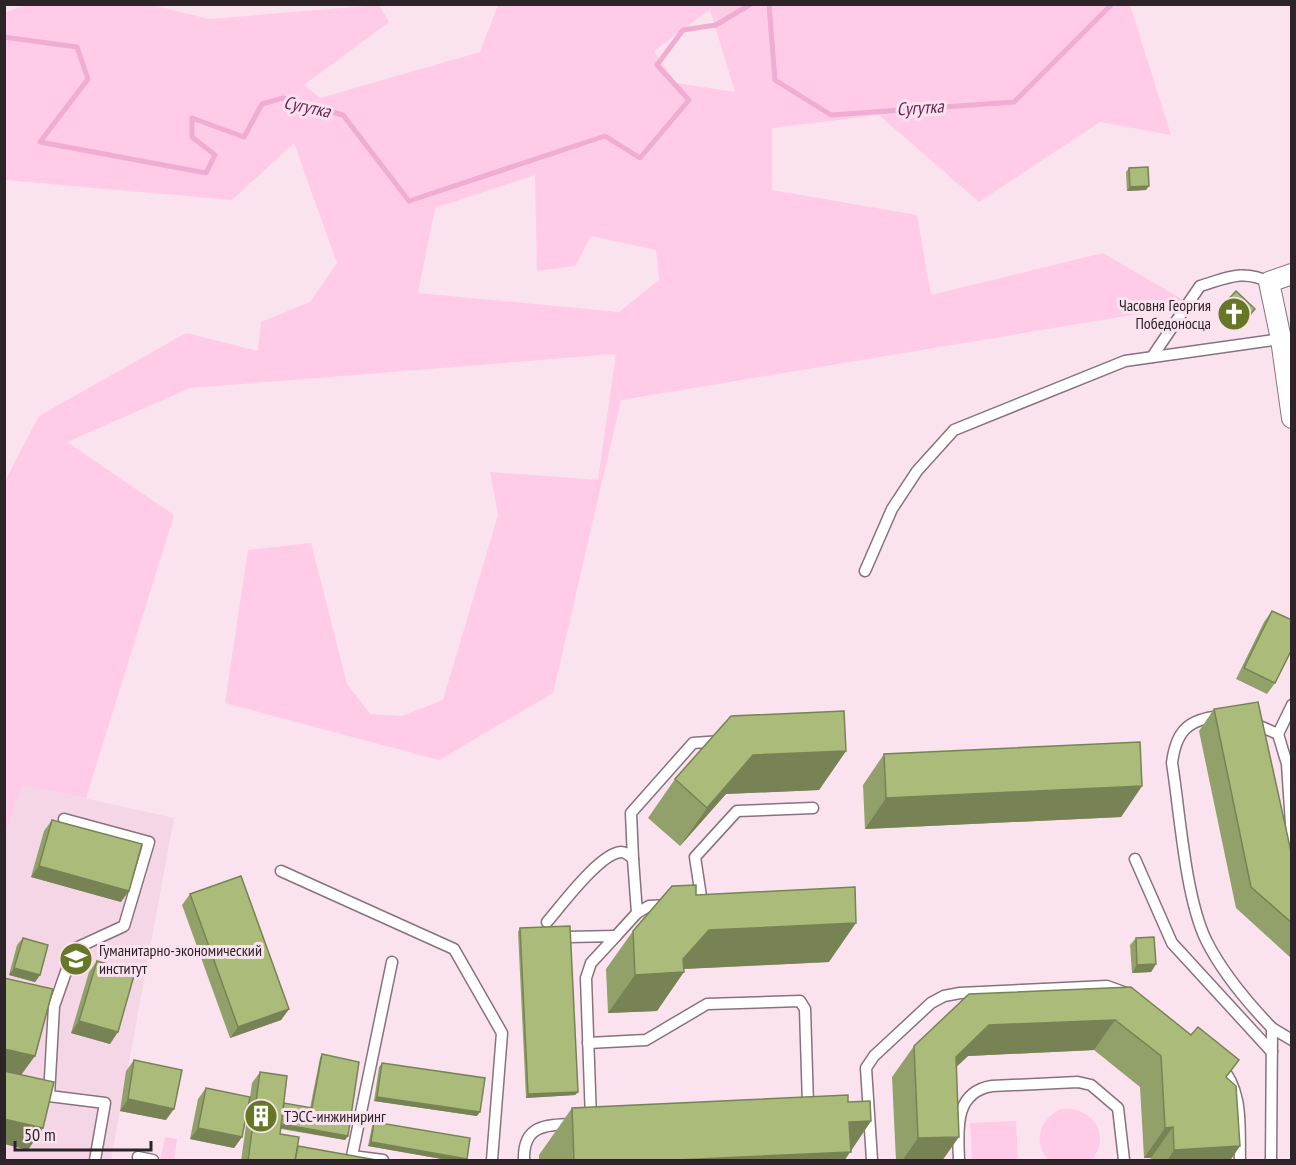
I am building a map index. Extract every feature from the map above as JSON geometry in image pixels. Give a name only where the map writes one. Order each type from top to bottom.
[{"type":"street","points":[[1292,274],[1269,282],[1281,339],[1292,418]]},
{"type":"lane","points":[[1152,357],[1200,286],[1240,274],[1254,275],[1269,282]]},
{"type":"lane","points":[[865,571],[892,509],[917,471],[954,430],[1125,361],[1281,339]]},
{"type":"lane","points":[[1278,734],[1292,705]]},
{"type":"lane","points":[[1292,839],[1287,764],[1278,734],[1263,725],[1225,715],[1202,718],[1186,728],[1175,742],[1172,763],[1193,898],[1206,939],[1232,981],[1272,1028],[1292,1040]]},
{"type":"lane","points":[[637,913],[632,813],[693,743],[729,741]]},
{"type":"lane","points":[[591,1124],[587,972],[591,963],[637,913],[649,906],[697,903],[695,857],[737,811],[813,808]]},
{"type":"lane","points":[[64,819],[149,842],[124,926],[74,949],[54,1006],[50,1096],[105,1103],[95,1161]]},
{"type":"lane","points":[[547,922],[603,862],[619,852],[624,852],[633,859]]},
{"type":"lane","points":[[1135,859],[1172,943],[1272,1052]]},
{"type":"lane","points":[[280,871],[454,949],[502,1033],[492,1161]]},
{"type":"lane","points":[[568,937],[616,936]]},
{"type":"lane","points":[[383,1161],[352,1156],[392,962]]},
{"type":"lane","points":[[872,1161],[866,1068],[874,1056],[937,999],[960,993],[1107,986],[1126,992],[1141,1003]]},
{"type":"lane","points":[[588,1043],[639,1042],[653,1038],[706,1004],[800,1001],[805,1009],[808,1104],[794,1118]]},
{"type":"lane","points":[[1271,1161],[1272,1028]]},
{"type":"lane","points":[[1214,1060],[1229,1076],[1237,1092],[1240,1161]]},
{"type":"lane","points":[[959,1161],[958,1115],[964,1104],[981,1089],[1078,1082],[1091,1085],[1118,1108],[1124,1161]]},
{"type":"lane","points":[[524,1161],[526,1141],[537,1129],[545,1125],[603,1123]]},
{"type":"lane","points":[[138,1157],[153,1161]]},
{"type":"shaded area","points":[[148,4],[209,19],[379,5],[389,22],[304,85],[320,98],[480,52],[498,5],[1130,5],[1171,135],[1100,122],[979,202],[879,115],[772,128],[772,190],[917,215],[931,295],[1103,253],[1192,305],[621,400],[553,693],[439,760],[225,703],[248,550],[311,543],[347,684],[370,714],[402,716],[443,700],[498,515],[490,472],[598,480],[616,354],[190,388],[67,442],[174,515],[86,798],[22,785],[5,835],[5,481],[39,416],[186,333],[258,351],[261,322],[310,302],[337,263],[294,143],[232,200],[5,180],[5,13],[24,5]],"holes":[[[710,10],[735,92],[676,83],[654,51]],[[535,175],[537,271],[575,266],[591,236],[656,250],[659,280],[619,312],[418,293],[435,208]]]},
{"type":"shaded area","name":"Гуманитарно-экономический институт","points":[[21,784],[174,818],[111,1160],[5,1160],[4,835]]},
{"type":"shaded area","points":[[1061,1109],[1082,1112],[1096,1124],[1100,1141],[1098,1151],[1092,1160],[1048,1160],[1043,1153],[1040,1138],[1043,1125]]},
{"type":"shaded area","points":[[1016,1121],[1018,1160],[972,1160],[970,1123]]},
{"type":"shaded area","points":[[165,1137],[177,1139],[174,1160],[160,1160]]},
{"type":"building","points":[[1148,167],[1149,186],[1130,187],[1129,168]]},
{"type":"building","points":[[1236,291],[1255,309],[1242,322],[1224,304]]},
{"type":"building","points":[[1272,611],[1292,620],[1292,649],[1275,683],[1244,668]]},
{"type":"building","points":[[1258,702],[1292,856],[1292,923],[1251,887],[1214,709]]},
{"type":"building","points":[[844,711],[846,751],[753,755],[707,808],[675,779],[731,716]]},
{"type":"building","points":[[1140,742],[1142,786],[886,798],[884,754]]},
{"type":"building","points":[[52,820],[142,844],[129,891],[39,866]]},
{"type":"building","points":[[241,876],[289,1009],[238,1027],[190,894]]},
{"type":"building","points":[[696,885],[696,895],[855,887],[856,923],[709,930],[683,959],[684,972],[635,975],[633,931],[672,886]]},
{"type":"building","points":[[570,926],[578,1092],[528,1094],[520,928]]},
{"type":"building","points":[[1154,937],[1156,964],[1137,965],[1136,938]]},
{"type":"building","points":[[23,938],[48,945],[40,975],[14,968]]},
{"type":"building","points":[[97,961],[135,972],[118,1032],[79,1021]]},
{"type":"building","points":[[4,978],[53,989],[35,1056],[4,1049]]},
{"type":"building","points":[[1131,987],[1191,1035],[1198,1027],[1239,1060],[1226,1077],[1236,1086],[1240,1146],[1174,1150],[1173,1127],[1165,1128],[1161,1056],[1115,1020],[989,1025],[956,1057],[959,1137],[918,1138],[914,1046],[969,994]]},
{"type":"building","points":[[322,1054],[359,1062],[348,1136],[281,1124],[284,1103],[312,1108]]},
{"type":"building","points":[[134,1060],[182,1070],[174,1109],[128,1099]]},
{"type":"building","points":[[382,1063],[485,1078],[480,1112],[377,1097]]},
{"type":"building","points":[[4,1071],[54,1082],[43,1128],[4,1119]]},
{"type":"building","name":"ТЭСС-инжиниринг","points":[[260,1072],[287,1076],[280,1134],[299,1137],[295,1161],[248,1161]]},
{"type":"building","points":[[206,1088],[250,1097],[242,1137],[198,1128]]},
{"type":"building","points":[[848,1095],[848,1102],[870,1101],[871,1121],[849,1122],[851,1152],[655,1161],[574,1161],[572,1108]]},
{"type":"building","points":[[374,1122],[470,1138],[467,1159],[371,1142]]},
{"type":"building","points":[[298,1146],[382,1161],[295,1161]]},
{"type":"waterway","name":"Сугутка","points":[[4,37],[77,47],[88,79],[40,142],[206,173],[215,155],[192,137],[192,118],[244,137],[262,104],[283,98],[343,115],[409,201],[605,136],[640,158],[689,100],[657,65],[683,30],[716,25],[751,4]]},
{"type":"waterway","name":"Сугутка","points":[[769,4],[775,80],[831,115],[1014,102],[1111,5]]},
{"type":"place","name":"Часовня Георгия Победоносца","points":[[1234,314]]},
{"type":"place","name":"Гуманитарно-экономический институт","points":[[76,959]]},
{"type":"place","name":"ТЭСС-инжиниринг","points":[[261,1116]]}]
